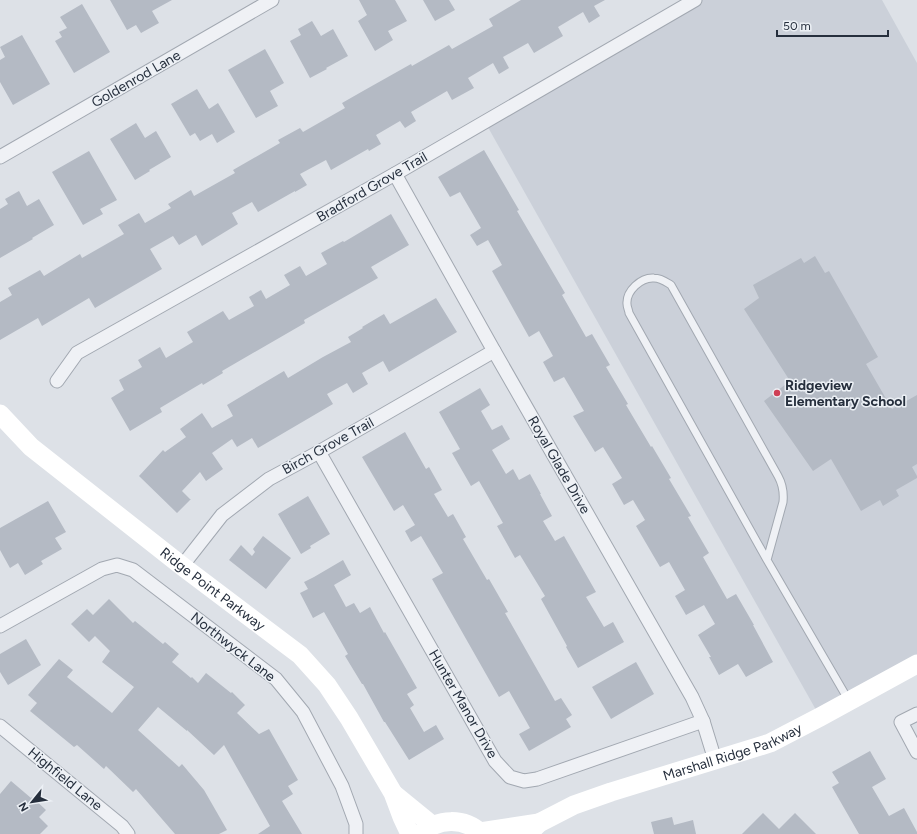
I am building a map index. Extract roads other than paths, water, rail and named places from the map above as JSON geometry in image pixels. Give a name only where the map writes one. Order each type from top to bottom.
[{"type":"street","name":"Goldenrod Lane","points":[[0,157],[272,0]]},
{"type":"street","name":"Bradford Grove Trail","points":[[57,381],[78,353],[395,174],[695,0]]},
{"type":"street","name":"Royal Glade Drive","points":[[395,174],[494,351],[692,697],[703,721],[715,760]]},
{"type":"street","name":"Birch Grove Trail","points":[[182,566],[222,514],[269,479],[319,452],[494,351]]},
{"type":"street","name":"Ridge Point Parkway","points":[[0,414],[30,447],[182,566],[300,655],[327,685],[349,718],[393,793]]},
{"type":"street","name":"Hunter Manor Drive","points":[[319,452],[495,761],[510,777],[524,780],[537,779],[703,721]]},
{"type":"street","name":"Northwyck Lane","points":[[0,626],[102,569],[117,565],[133,570],[276,679],[303,712],[342,786],[356,824],[356,834]]},
{"type":"street","name":"Marshall Ridge Parkway","points":[[481,833],[534,828],[581,802],[770,743],[917,664]]},
{"type":"street","points":[[917,714],[901,722],[917,752]]},
{"type":"street","name":"Highfield Lane","points":[[0,726],[122,826],[128,834]]},
{"type":"street","points":[[393,793],[426,830],[446,822],[461,822],[481,833]]},
{"type":"street","points":[[393,793],[410,834]]},
{"type":"lane","points":[[767,560],[783,502],[784,493],[782,484],[671,286],[662,279],[652,277],[643,280],[635,285],[629,294],[627,303],[629,313],[767,560],[849,701]]},
{"type":"place","name":"Ridgeview Elementary School","points":[[777,393]]}]
